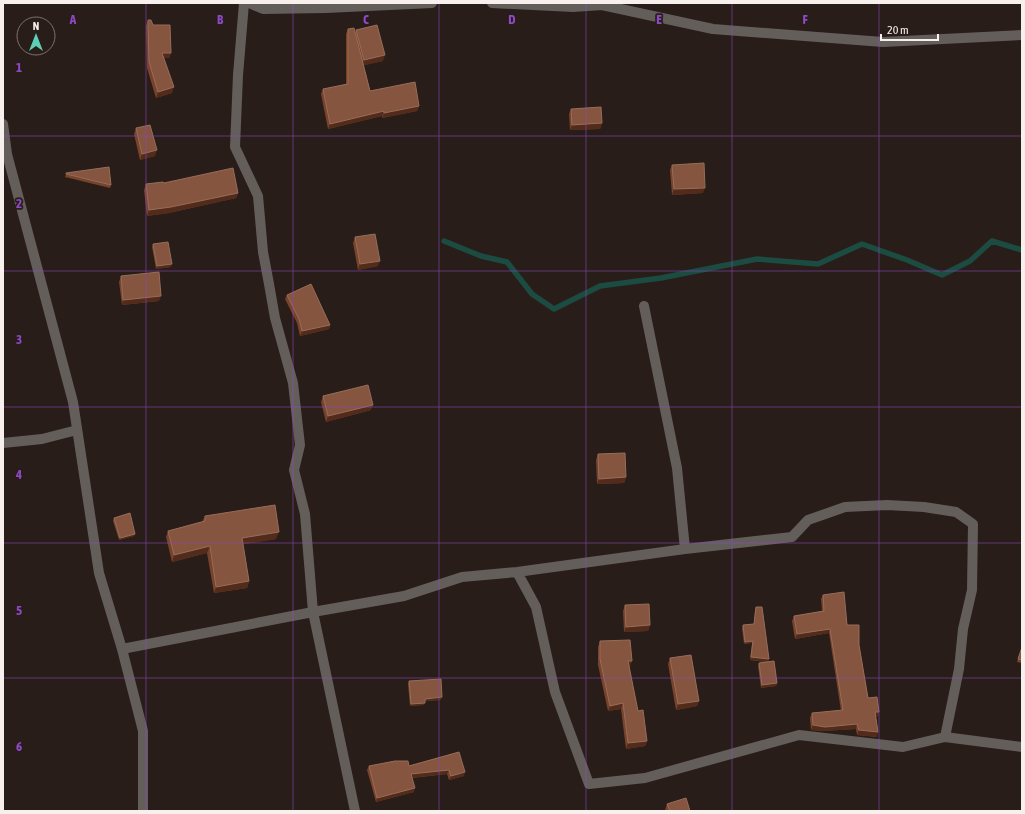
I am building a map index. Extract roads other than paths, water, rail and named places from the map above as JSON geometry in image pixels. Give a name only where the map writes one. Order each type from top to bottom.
[{"type":"street","points":[[244,3],[238,75],[235,147],[258,196],[267,278],[275,318],[293,383],[300,445],[294,470],[304,514],[313,612],[355,811]]},
{"type":"street","points":[[249,3],[263,9],[326,8],[432,3]]},
{"type":"street","points":[[492,3],[573,7],[602,6],[714,29],[883,42],[1022,35]]},
{"type":"street","points":[[3,124],[8,154],[73,402],[99,573],[122,649],[143,732],[143,811]]},
{"type":"street","points":[[644,306],[677,468],[685,549]]},
{"type":"street","points":[[3,443],[42,438],[77,430]]},
{"type":"street","points":[[122,649],[404,596],[462,577],[517,572],[685,549],[792,537],[808,520],[845,507],[887,505],[924,507],[956,512],[973,524],[972,590],[963,629],[959,670],[945,736]]},
{"type":"street","points":[[517,572],[536,606],[555,692],[588,784],[645,778],[799,735],[903,747],[945,736],[1022,747]]},
{"type":"waterway","points":[[444,241],[481,256],[507,262],[532,294],[554,309],[600,286],[661,278],[757,259],[818,264],[862,244],[907,260],[942,275],[970,261],[992,241],[1022,250]]}]
